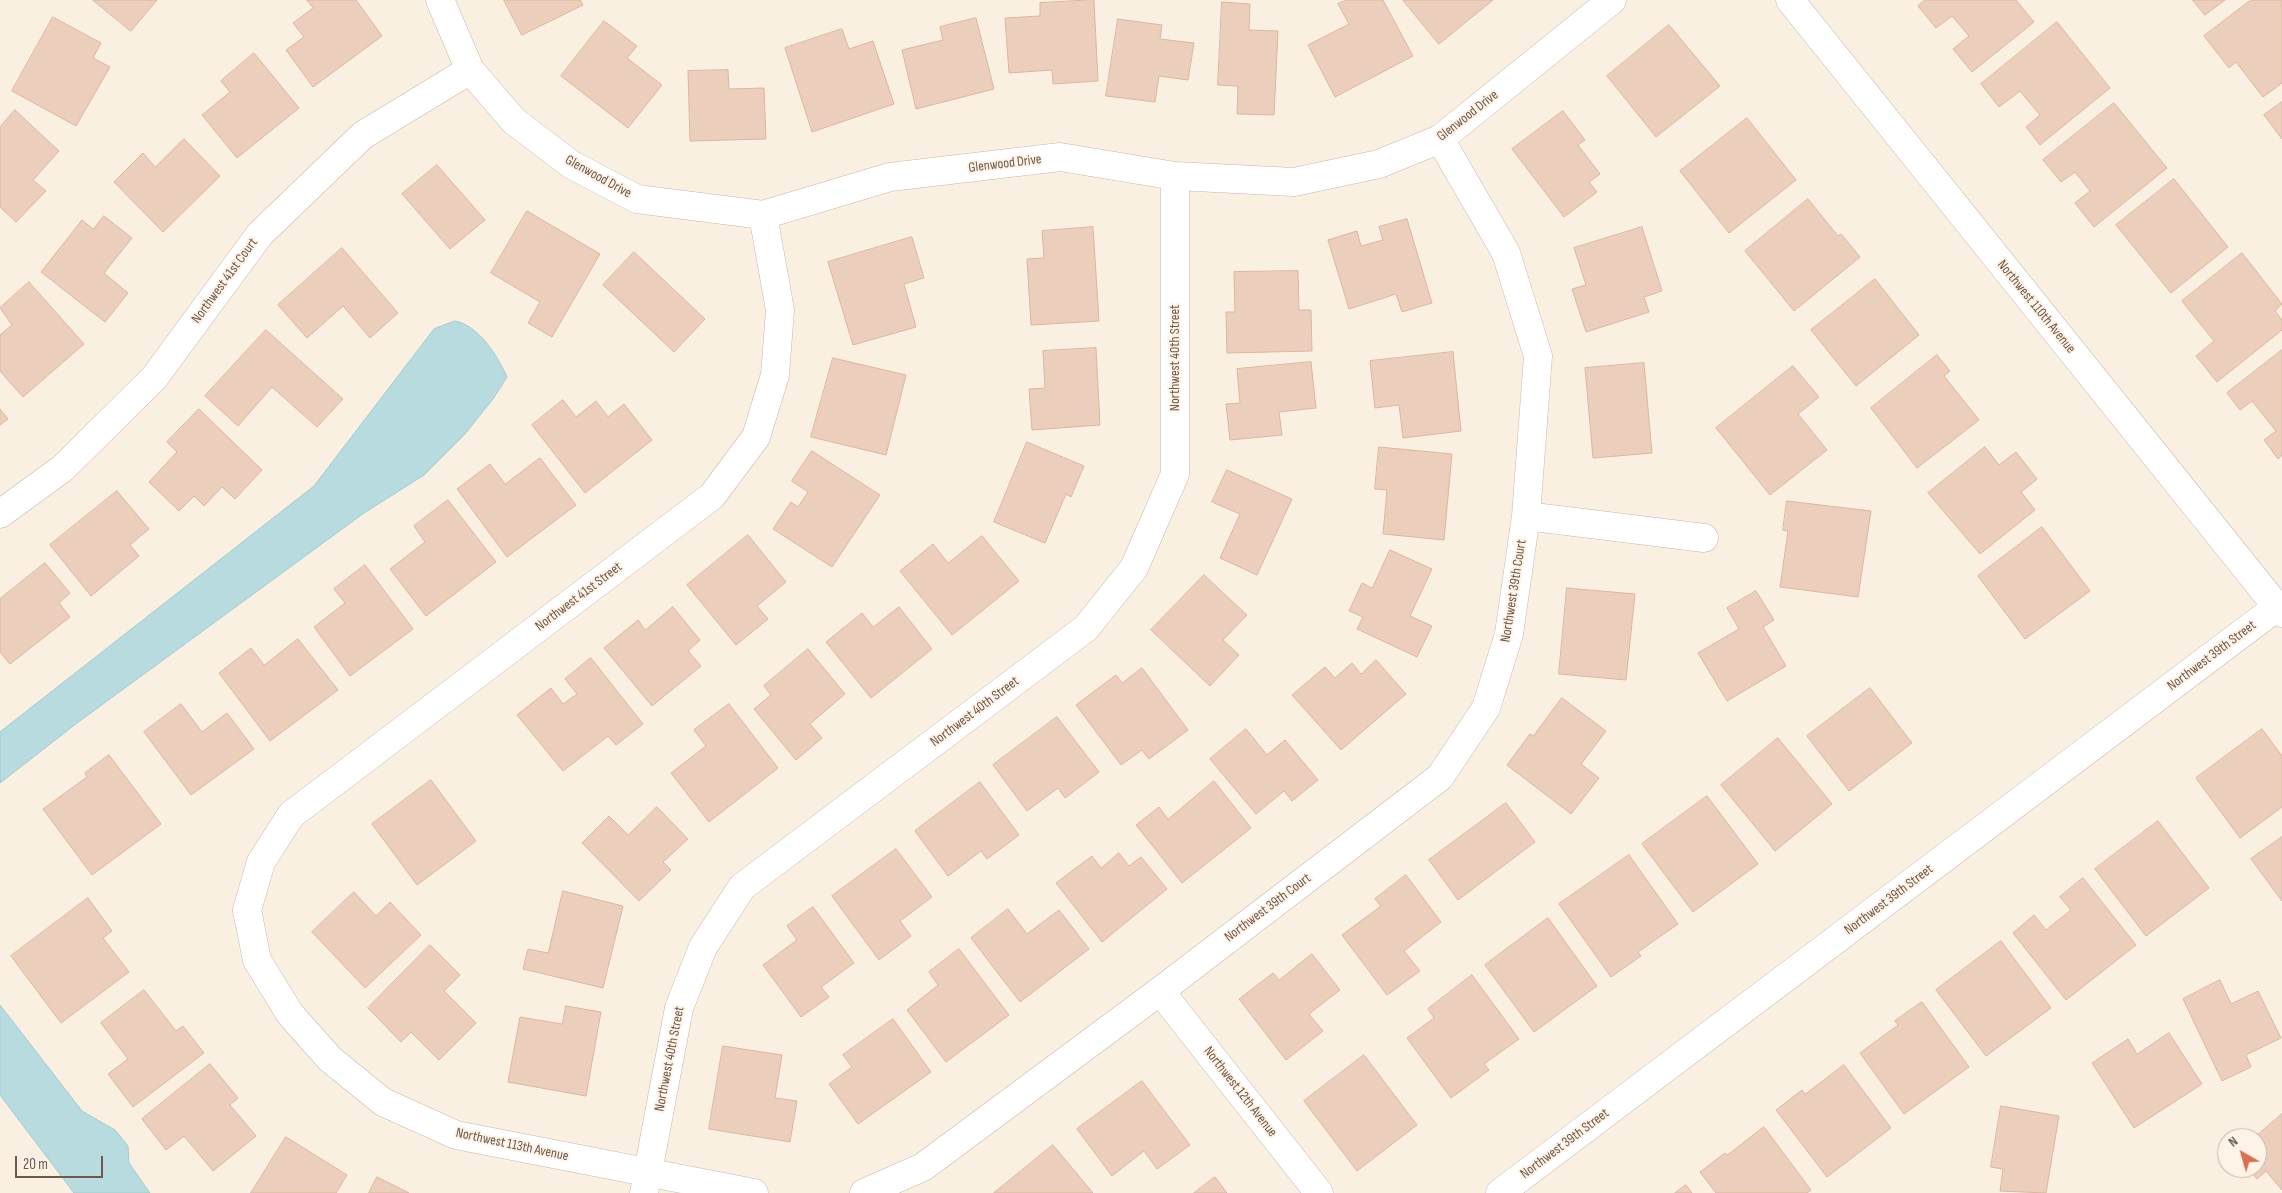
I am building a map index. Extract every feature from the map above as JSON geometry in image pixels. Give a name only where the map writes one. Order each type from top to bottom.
[{"type":"street","name":"Glenwood Drive","points":[[440,0],[470,70],[514,121],[572,165],[637,199],[763,214],[890,177],[1060,157],[1175,176],[1294,182],[1379,164],[1440,139],[1612,0]]},
{"type":"street","name":"Northwest 110th Avenue","points":[[1790,0],[2279,610]]},
{"type":"street","name":"Northwest 41st Court","points":[[0,514],[63,468],[154,378],[260,234],[363,135],[470,70]]},
{"type":"street","name":"Northwest 39th Court","points":[[864,1193],[923,1167],[1160,991],[1440,777],[1486,708],[1508,634],[1526,516],[1538,356],[1506,253],[1440,139]]},
{"type":"street","name":"Northwest 40th Street","points":[[646,1183],[679,1008],[703,947],[742,888],[1086,628],[1134,568],[1175,474],[1175,176]]},
{"type":"street","name":"Northwest 41st Street","points":[[247,910],[261,862],[291,815],[712,496],[756,437],[775,376],[780,310],[763,214]]},
{"type":"street","points":[[1526,516],[1704,538]]},
{"type":"street","name":"Northwest 39th Street","points":[[1500,1193],[2279,610]]},
{"type":"street","name":"Northwest 113th Avenue","points":[[247,910],[257,960],[290,1014],[330,1059],[383,1102],[456,1135],[646,1183]]},
{"type":"street","name":"Northwest 12th Avenue","points":[[1160,991],[1319,1193]]},
{"type":"street","points":[[646,1183],[754,1193]]},
{"type":"water","points":[[455,321],[464,324],[480,335],[493,352],[507,377],[493,399],[465,434],[424,475],[364,513],[77,723],[0,783],[0,732],[314,486],[434,329]]},
{"type":"water","points":[[0,1005],[82,1111],[115,1130],[128,1146],[129,1163],[150,1193],[74,1193],[0,1095]]},
{"type":"building","points":[[93,0],[157,0],[131,31]]},
{"type":"building","points":[[307,0],[356,0],[382,36],[313,87],[286,50],[304,37],[293,23],[313,8]]},
{"type":"building","points":[[504,0],[580,0],[583,5],[522,35]]},
{"type":"building","points":[[1094,0],[1098,81],[1053,84],[1052,70],[1009,73],[1005,18],[1040,16],[1040,3]]},
{"type":"building","points":[[1347,0],[1383,0],[1413,56],[1335,97],[1308,45],[1349,24],[1338,4]]},
{"type":"building","points":[[1403,0],[1493,0],[1439,44]]},
{"type":"building","points":[[1925,0],[2016,0],[2034,22],[1972,72],[1953,49],[1969,36],[1952,16],[1936,28],[1918,6]]},
{"type":"building","points":[[2193,0],[2225,0],[2205,15]]},
{"type":"building","points":[[2251,0],[2282,0],[2282,83],[2263,97],[2236,62],[2229,68],[2204,36]]},
{"type":"building","points":[[1222,2],[1250,4],[1249,30],[1278,31],[1274,115],[1237,114],[1238,86],[1218,85]]},
{"type":"building","points":[[53,17],[101,43],[93,58],[110,67],[76,126],[12,91]]},
{"type":"building","points":[[976,18],[994,89],[916,109],[902,50],[943,40],[940,27]]},
{"type":"building","points":[[1118,19],[1162,25],[1160,39],[1194,43],[1188,80],[1159,76],[1155,102],[1106,96]]},
{"type":"building","points":[[604,21],[637,46],[627,58],[662,85],[628,128],[561,76]]},
{"type":"building","points":[[2057,22],[2110,88],[2040,145],[2026,127],[2040,115],[2020,91],[1999,107],[1981,84]]},
{"type":"building","points":[[1669,25],[1720,86],[1656,137],[1607,76]]},
{"type":"building","points":[[842,29],[849,49],[873,41],[894,104],[812,132],[785,48]]},
{"type":"building","points":[[254,53],[299,108],[237,158],[202,115],[230,92],[221,81]]},
{"type":"building","points":[[728,70],[729,89],[764,88],[766,139],[690,141],[688,71]]},
{"type":"building","points":[[2282,102],[2282,139],[2264,115]]},
{"type":"building","points":[[2114,103],[2167,168],[2094,227],[2075,203],[2090,191],[2075,172],[2061,182],[2043,160]]},
{"type":"building","points":[[15,110],[59,151],[33,180],[46,191],[16,222],[0,207],[0,127]]},
{"type":"building","points":[[1563,111],[1585,140],[1578,145],[1600,174],[1589,182],[1597,192],[1564,217],[1512,149]]},
{"type":"building","points":[[1747,118],[1796,180],[1729,233],[1680,171]]},
{"type":"building","points":[[184,139],[220,176],[163,232],[114,182],[143,153],[155,167]]},
{"type":"building","points":[[437,165],[485,220],[450,249],[402,194]]},
{"type":"building","points":[[2174,179],[2228,247],[2171,293],[2116,225]]},
{"type":"building","points":[[1808,199],[1838,236],[1841,234],[1860,257],[1794,311],[1745,251]]},
{"type":"building","points":[[527,211],[600,254],[552,337],[528,323],[540,302],[491,273]]},
{"type":"building","points":[[104,216],[132,238],[104,273],[128,293],[105,322],[41,272],[82,220],[93,229]]},
{"type":"building","points":[[1407,219],[1432,303],[1402,312],[1396,294],[1349,309],[1328,240],[1357,231],[1361,246],[1383,240],[1379,227]]},
{"type":"building","points":[[1093,227],[1099,321],[1031,325],[1027,259],[1044,258],[1042,231]]},
{"type":"building","points":[[1642,227],[1662,291],[1644,297],[1649,312],[1586,332],[1572,289],[1586,285],[1574,248]]},
{"type":"building","points":[[912,237],[924,278],[904,284],[916,327],[853,345],[828,262]]},
{"type":"building","points":[[342,248],[398,313],[370,338],[343,306],[307,338],[278,305]]},
{"type":"building","points":[[634,252],[705,319],[674,352],[603,285]]},
{"type":"building","points":[[2242,253],[2282,304],[2275,311],[2282,320],[2282,330],[2217,382],[2196,356],[2214,341],[2182,301]]},
{"type":"building","points":[[1298,271],[1299,310],[1311,310],[1312,351],[1227,353],[1226,312],[1235,312],[1234,272]]},
{"type":"building","points":[[1875,279],[1919,335],[1856,386],[1811,330]]},
{"type":"building","points":[[29,282],[84,344],[23,397],[0,371],[0,335],[12,325],[0,308]]},
{"type":"building","points":[[266,330],[343,399],[317,427],[272,387],[238,426],[205,396]]},
{"type":"building","points":[[1096,348],[1100,425],[1032,430],[1029,389],[1045,388],[1043,351]]},
{"type":"building","points":[[2282,350],[2282,455],[2278,459],[2264,440],[2276,431],[2252,401],[2240,410],[2227,393]]},
{"type":"building","points":[[1453,352],[1461,431],[1403,438],[1399,405],[1375,408],[1370,361]]},
{"type":"building","points":[[1937,355],[1950,371],[1944,376],[1979,420],[1917,468],[1871,408]]},
{"type":"building","points":[[833,358],[906,375],[886,455],[811,437]]},
{"type":"building","points":[[1311,362],[1316,408],[1279,412],[1282,435],[1230,440],[1226,404],[1240,403],[1237,369]]},
{"type":"building","points":[[1644,363],[1652,453],[1593,458],[1585,368]]},
{"type":"building","points":[[1793,366],[1819,397],[1798,414],[1827,450],[1770,495],[1716,428]]},
{"type":"building","points":[[563,400],[576,417],[596,401],[608,417],[624,404],[652,440],[585,493],[532,425]]},
{"type":"building","points":[[0,409],[8,419],[0,425]]},
{"type":"building","points":[[199,409],[262,470],[235,499],[222,487],[204,506],[194,496],[179,511],[149,482],[177,452],[167,442]]},
{"type":"building","points":[[1027,442],[1084,466],[1071,497],[1066,494],[1045,543],[994,522]]},
{"type":"building","points":[[1379,447],[1452,454],[1444,540],[1383,534],[1387,490],[1375,489]]},
{"type":"building","points":[[1985,447],[1999,465],[2016,452],[2037,479],[2021,492],[2035,510],[1980,554],[1928,493]]},
{"type":"building","points":[[812,451],[880,495],[832,567],[773,529],[791,502],[798,507],[808,492],[792,481]]},
{"type":"building","points":[[540,458],[576,505],[507,557],[457,489],[490,464],[505,484]]},
{"type":"building","points":[[1227,470],[1292,499],[1257,575],[1220,558],[1240,514],[1212,502]]},
{"type":"building","points":[[117,491],[149,529],[130,545],[139,556],[91,596],[50,545]]},
{"type":"building","points":[[448,500],[496,562],[426,616],[390,569],[425,542],[414,526]]},
{"type":"building","points":[[1787,501],[1871,511],[1858,597],[1780,587],[1788,531],[1783,530]]},
{"type":"building","points":[[2042,527],[2090,591],[2025,639],[1978,576]]},
{"type":"building","points":[[748,535],[786,582],[757,606],[768,619],[736,645],[687,585]]},
{"type":"building","points":[[982,536],[1019,581],[952,635],[900,571],[933,544],[948,563]]},
{"type":"building","points":[[1390,550],[1432,569],[1410,616],[1432,626],[1417,657],[1357,629],[1363,617],[1349,611],[1362,583],[1372,588]]},
{"type":"building","points":[[45,563],[70,593],[59,603],[70,617],[10,664],[0,652],[0,599]]},
{"type":"building","points":[[365,565],[413,629],[350,676],[314,627],[345,603],[334,589]]},
{"type":"building","points":[[1204,575],[1247,615],[1223,640],[1239,655],[1210,686],[1151,630]]},
{"type":"building","points":[[1567,588],[1635,594],[1626,680],[1559,674]]},
{"type":"building","points":[[1756,591],[1774,620],[1763,627],[1786,666],[1727,701],[1698,653],[1739,629],[1727,608]]},
{"type":"building","points":[[673,607],[700,640],[688,651],[701,666],[652,706],[604,648],[638,620],[645,630]]},
{"type":"building","points":[[899,607],[932,649],[871,698],[826,642],[862,613],[873,627]]},
{"type":"building","points":[[298,639],[338,690],[270,741],[219,673],[251,648],[264,665]]},
{"type":"building","points":[[808,649],[845,694],[810,724],[822,738],[796,760],[754,709],[771,695],[764,686]]},
{"type":"building","points":[[591,658],[643,724],[616,745],[608,736],[563,771],[517,715],[551,688],[563,704],[577,694],[565,679]]},
{"type":"building","points":[[1376,660],[1406,694],[1341,750],[1292,695],[1325,667],[1335,678],[1352,663],[1361,674]]},
{"type":"building","points":[[1142,668],[1188,730],[1149,759],[1142,750],[1121,765],[1076,705],[1116,675],[1122,683]]},
{"type":"building","points":[[1870,688],[1912,743],[1849,791],[1807,736]]},
{"type":"building","points":[[1562,698],[1606,731],[1581,764],[1599,778],[1571,814],[1507,765],[1530,734],[1533,736]]},
{"type":"building","points":[[181,704],[202,732],[227,713],[254,749],[191,795],[144,732]]},
{"type":"building","points":[[729,704],[778,768],[709,822],[671,773],[706,746],[694,730]]},
{"type":"building","points":[[1057,717],[1099,772],[1065,798],[1058,788],[1027,811],[993,765]]},
{"type":"building","points":[[1246,729],[1267,755],[1285,740],[1318,780],[1292,801],[1284,791],[1256,814],[1210,759]]},
{"type":"building","points":[[2262,729],[2282,756],[2282,807],[2240,838],[2196,778]]},
{"type":"building","points":[[1778,738],[1832,804],[1775,851],[1721,785]]},
{"type":"building","points":[[109,755],[161,824],[92,875],[43,809],[87,777],[85,773]]},
{"type":"building","points":[[431,780],[476,841],[417,885],[372,824]]},
{"type":"building","points":[[1214,781],[1251,828],[1182,883],[1136,825],[1159,807],[1168,819]]},
{"type":"building","points":[[980,782],[1019,835],[987,859],[981,851],[948,876],[915,831]]},
{"type":"building","points":[[1707,796],[1758,864],[1693,912],[1642,844]]},
{"type":"building","points":[[1506,803],[1535,842],[1458,900],[1429,860]]},
{"type":"building","points":[[657,807],[688,839],[663,862],[671,870],[639,901],[582,843],[609,816],[628,835]]},
{"type":"building","points":[[2158,821],[2209,888],[2146,936],[2095,869]]},
{"type":"building","points":[[2282,837],[2282,901],[2251,859]]},
{"type":"building","points":[[896,849],[932,897],[900,921],[911,936],[879,960],[832,896]]},
{"type":"building","points":[[1119,853],[1129,866],[1141,857],[1167,889],[1102,942],[1056,883],[1092,856],[1101,868]]},
{"type":"building","points":[[1629,855],[1678,924],[1638,952],[1641,956],[1611,977],[1559,904]]},
{"type":"building","points":[[1406,875],[1441,922],[1404,951],[1420,971],[1387,995],[1342,935],[1381,906],[1375,899]]},
{"type":"building","points":[[2083,878],[2136,945],[2066,1000],[2013,933],[2034,915],[2046,930],[2071,910],[2060,897]]},
{"type":"building","points":[[563,891],[623,906],[603,988],[523,969],[528,949],[548,953]]},
{"type":"building","points":[[354,892],[376,916],[390,902],[421,935],[365,988],[312,932]]},
{"type":"building","points":[[88,898],[112,931],[103,938],[129,972],[61,1023],[11,956]]},
{"type":"building","points":[[813,907],[854,963],[821,987],[829,997],[801,1017],[763,965],[797,940],[787,926]]},
{"type":"building","points":[[1008,909],[1027,934],[1059,910],[1089,949],[1020,1002],[971,938]]},
{"type":"building","points":[[1548,918],[1597,986],[1534,1032],[1485,965]]},
{"type":"building","points":[[2001,941],[2051,1008],[1986,1056],[1936,990]]},
{"type":"building","points":[[430,945],[460,975],[444,991],[476,1023],[439,1060],[411,1032],[401,1042],[368,1008]]},
{"type":"building","points":[[959,949],[1009,1015],[946,1062],[907,1010],[938,985],[929,972]]},
{"type":"building","points":[[1312,954],[1340,990],[1309,1014],[1323,1031],[1286,1060],[1239,999],[1273,973],[1279,980]]},
{"type":"building","points":[[1472,975],[1519,1039],[1484,1064],[1489,1070],[1451,1098],[1407,1038],[1434,1018],[1428,1009]]},
{"type":"building","points":[[2220,980],[2231,1004],[2258,991],[2281,1038],[2246,1055],[2251,1067],[2222,1081],[2183,999]]},
{"type":"building","points":[[144,990],[176,1031],[183,1026],[204,1053],[133,1107],[108,1074],[128,1059],[101,1023]]},
{"type":"building","points":[[1922,1002],[1969,1067],[1904,1114],[1860,1053],[1898,1025],[1895,1021]]},
{"type":"building","points":[[566,1006],[601,1012],[586,1096],[508,1082],[520,1017],[562,1024]]},
{"type":"building","points":[[893,1019],[931,1072],[858,1124],[829,1084],[852,1067],[843,1055]]},
{"type":"building","points":[[2169,1033],[2202,1084],[2134,1128],[2092,1063],[2128,1039],[2137,1054]]},
{"type":"building","points":[[723,1046],[782,1055],[775,1098],[797,1101],[790,1142],[709,1129]]},
{"type":"building","points":[[1364,1055],[1417,1125],[1357,1171],[1304,1101]]},
{"type":"building","points":[[210,1064],[238,1098],[230,1105],[256,1136],[213,1171],[184,1136],[166,1150],[142,1119]]},
{"type":"building","points":[[1844,1065],[1891,1128],[1827,1177],[1776,1110],[1802,1090],[1805,1094]]},
{"type":"building","points":[[1142,1081],[1190,1145],[1157,1169],[1144,1151],[1112,1176],[1077,1129]]},
{"type":"building","points":[[2001,1106],[2059,1116],[2046,1193],[2000,1191],[2003,1169],[1991,1167]]},
{"type":"building","points":[[2282,1114],[2282,1190],[2267,1172],[2266,1128]]},
{"type":"building","points":[[1764,1127],[1811,1190],[1807,1193],[1716,1193],[1700,1172],[1725,1153],[1727,1155]]},
{"type":"building","points":[[286,1137],[347,1175],[336,1193],[251,1193]]},
{"type":"building","points":[[1053,1145],[1093,1193],[994,1193]]},
{"type":"building","points":[[377,1177],[409,1193],[369,1193]]},
{"type":"building","points":[[1215,1177],[1227,1193],[1194,1193]]},
{"type":"building","points":[[1686,1185],[1692,1193],[1675,1193]]}]
